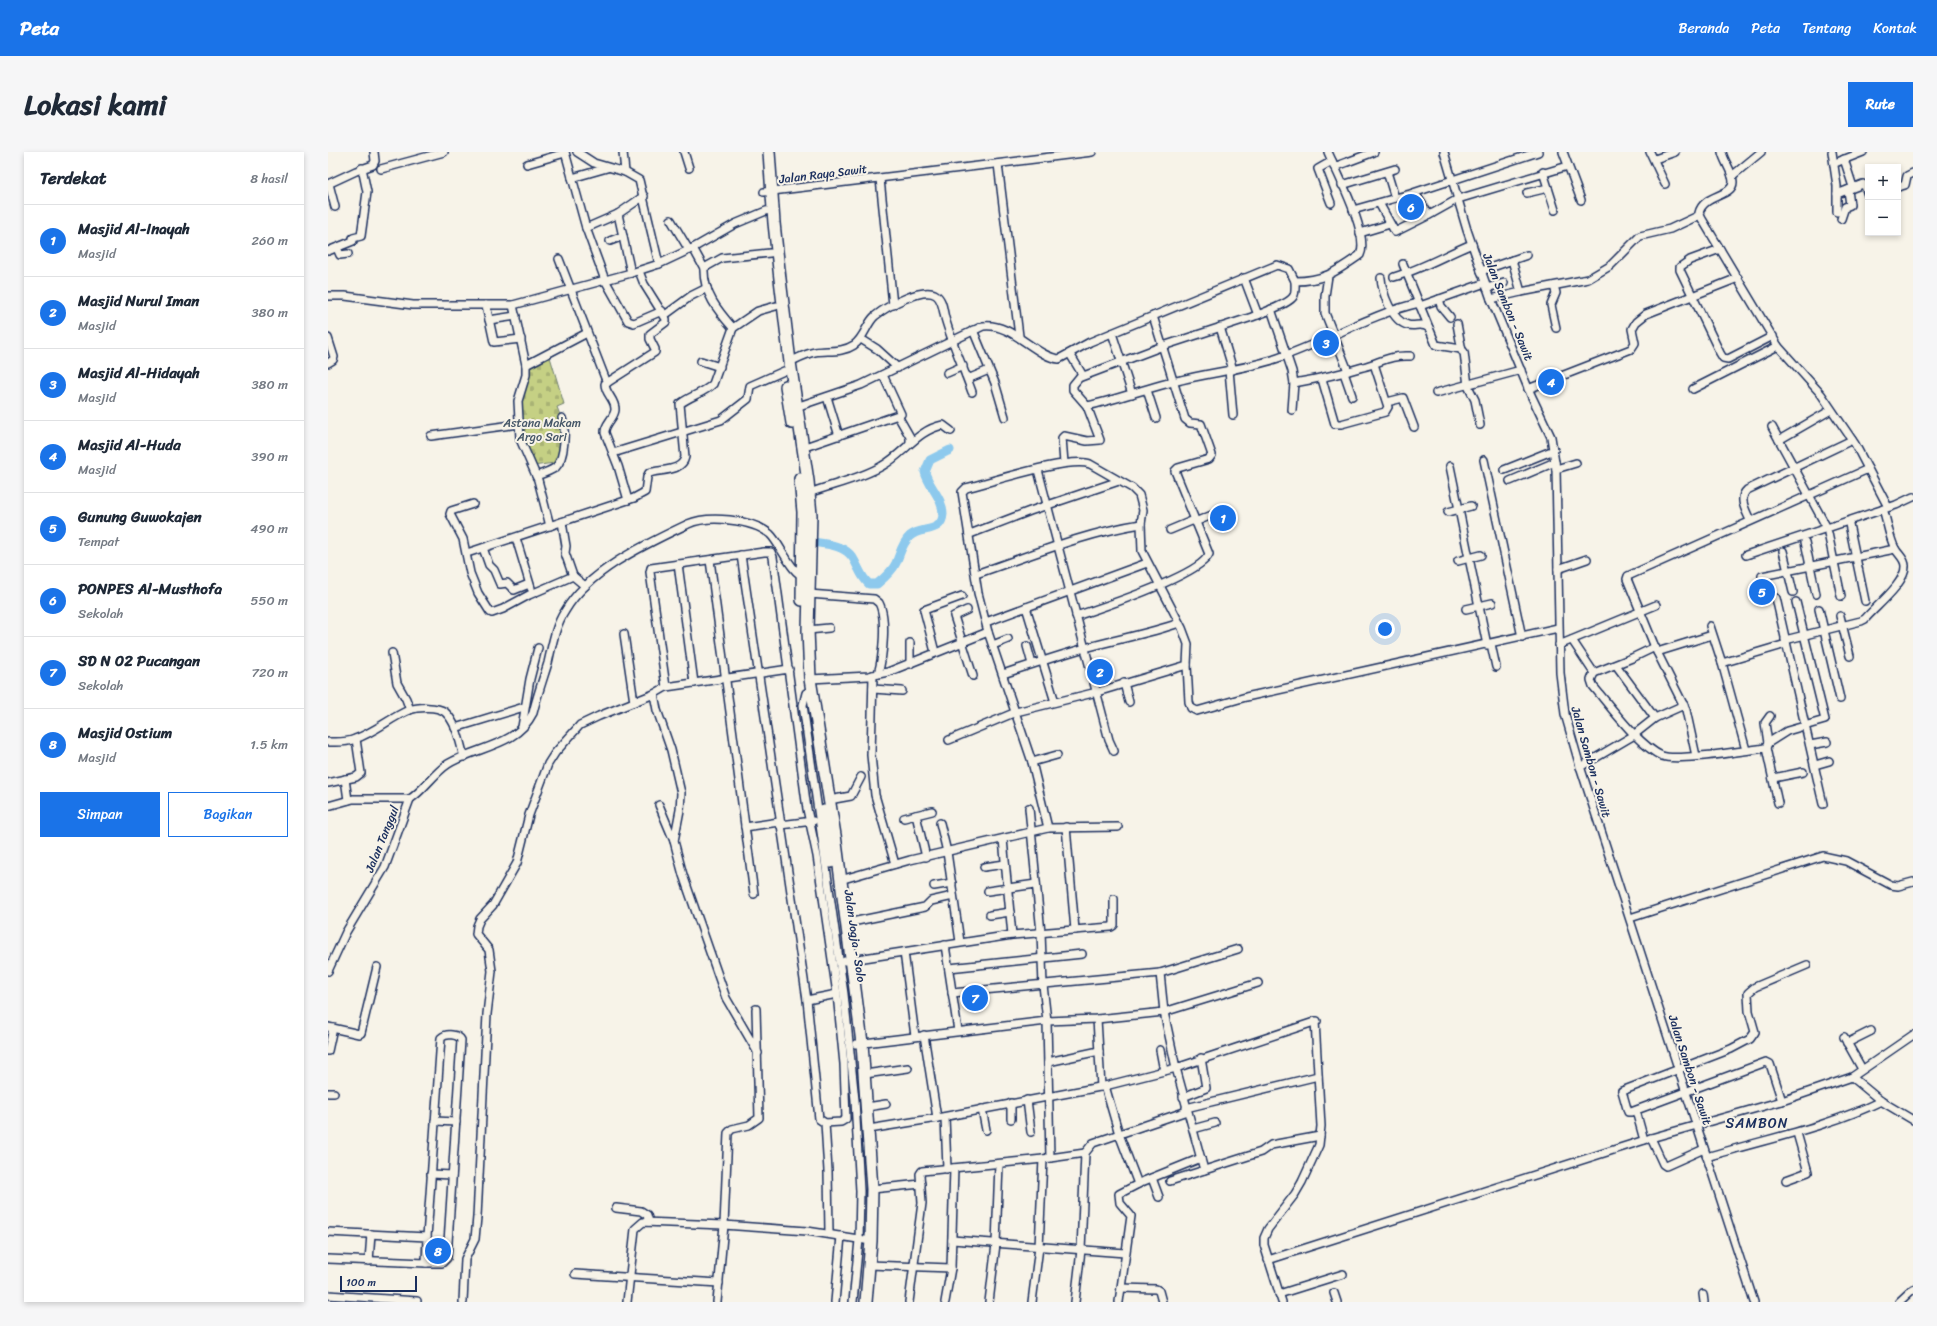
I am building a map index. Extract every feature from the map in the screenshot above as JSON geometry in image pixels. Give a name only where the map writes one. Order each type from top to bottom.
[{"type":"highway","points":[[761,152],[774,224],[787,367]]},
{"type":"highway","points":[[769,152],[766,211],[776,306],[793,408],[801,484],[806,576]]},
{"type":"highway","points":[[793,408],[802,448],[811,515],[806,576]]},
{"type":"highway","name":"Jalan Jogja - Solo","points":[[806,576],[809,594],[808,630],[810,679],[829,800],[825,819],[840,880],[847,923],[848,960]]},
{"type":"highway","name":"Jalan Jogja - Solo","points":[[806,576],[803,670],[848,960],[859,1043],[865,1074],[872,1189],[859,1302]]},
{"type":"highway","name":"Jalan Jogja - Solo","points":[[859,1043],[858,1117],[865,1241],[869,1265],[866,1302]]},
{"type":"street","points":[[335,207],[328,184],[362,168],[375,164],[374,152]]},
{"type":"street","points":[[381,169],[444,152]]},
{"type":"street","points":[[527,164],[565,152],[586,228],[606,280],[630,323],[663,313],[707,288]]},
{"type":"street","points":[[577,152],[594,163],[607,168],[625,170],[639,180],[659,264]]},
{"type":"street","points":[[623,152],[625,170]]},
{"type":"street","points":[[684,152],[689,168]]},
{"type":"street","name":"Jalan Raya Sawit","points":[[768,192],[1092,152]]},
{"type":"street","points":[[1295,281],[1318,279],[1328,276],[1360,255],[1363,245],[1353,210],[1328,152]]},
{"type":"street","points":[[1331,203],[1318,169],[1374,152]]},
{"type":"street","name":"Jalan Sambon - Sawit","points":[[1444,152],[1466,227],[1486,286],[1528,389],[1547,426],[1554,450],[1556,465],[1558,628],[1564,709],[1580,767],[1615,877],[1667,1032],[1676,1069],[1707,1157],[1754,1302]]},
{"type":"street","points":[[1353,210],[1415,193],[1538,152]]},
{"type":"street","points":[[1563,152],[1581,200]]},
{"type":"street","points":[[1650,152],[1655,159],[1665,184]]},
{"type":"street","points":[[1655,159],[1675,152]]},
{"type":"street","points":[[1722,152],[1732,176],[1732,186],[1729,190],[1707,201],[1700,210],[1700,215],[1778,346],[1786,357],[1814,386],[1852,440],[1868,469],[1886,508],[1895,549],[1905,564],[1902,576],[1896,586],[1865,619],[1803,636],[1722,663]]},
{"type":"street","points":[[1732,176],[1761,152]]},
{"type":"street","points":[[1832,152],[1835,163],[1837,212]]},
{"type":"street","points":[[1835,163],[1863,152]]},
{"type":"street","points":[[1842,219],[1846,206],[1850,205],[1850,188],[1844,159]]},
{"type":"street","points":[[998,164],[1019,336]]},
{"type":"street","points":[[1379,203],[1395,232],[1429,216],[1458,199],[1542,172],[1568,166]]},
{"type":"street","points":[[328,251],[348,244],[353,241],[353,238],[361,236],[368,192],[362,168]]},
{"type":"street","points":[[572,178],[607,168]]},
{"type":"street","points":[[1342,184],[1395,169]]},
{"type":"street","points":[[1387,172],[1395,198]]},
{"type":"street","points":[[1542,172],[1555,210]]},
{"type":"street","points":[[1901,186],[1905,185],[1907,176],[1913,173]]},
{"type":"street","points":[[880,179],[893,305]]},
{"type":"street","points":[[1837,194],[1864,184],[1865,186]]},
{"type":"street","points":[[1527,192],[1548,188]]},
{"type":"street","points":[[1415,193],[1429,216]]},
{"type":"street","points":[[586,228],[618,214],[644,196]]},
{"type":"street","points":[[328,296],[345,296],[413,305],[513,305],[639,271],[659,264],[691,249],[736,224],[766,211]]},
{"type":"street","points":[[618,214],[631,273]]},
{"type":"street","points":[[1491,299],[1588,280],[1610,266],[1640,236],[1670,229],[1700,215]]},
{"type":"street","points":[[671,220],[704,268],[707,288],[718,309],[733,328]]},
{"type":"street","points":[[1360,233],[1390,224]]},
{"type":"street","points":[[610,241],[623,236]]},
{"type":"street","points":[[1394,277],[1407,273],[1472,244]]},
{"type":"street","points":[[338,248],[340,255],[348,254]]},
{"type":"street","points":[[1720,249],[1690,260],[1680,267],[1681,273],[1692,297],[1720,353],[1726,359],[1773,336]]},
{"type":"street","points":[[704,268],[722,258],[770,253]]},
{"type":"street","points":[[1481,271],[1527,256]]},
{"type":"street","points":[[560,259],[570,290],[606,383],[605,386],[613,401],[615,412],[604,430],[628,500]]},
{"type":"street","points":[[1512,260],[1521,292]]},
{"type":"street","points":[[1403,264],[1436,345],[1462,350]]},
{"type":"street","points":[[793,408],[883,375],[952,340],[986,325],[997,327],[1019,336],[1056,359],[1070,354],[1090,342],[1112,332],[1277,265],[1289,269],[1295,281],[1295,293],[1292,298],[1258,315],[1122,360],[1081,377],[1074,383],[1073,390],[1087,406],[1100,440],[1087,441],[1064,436],[1062,438],[1064,462]]},
{"type":"street","points":[[606,383],[655,352],[656,348],[649,337],[652,332],[666,322],[663,313],[644,284],[639,271]]},
{"type":"street","points":[[1328,276],[1325,296],[1325,313],[1335,336],[1352,396]]},
{"type":"street","points":[[1244,278],[1258,315]]},
{"type":"street","points":[[1381,278],[1389,310],[1396,318],[1402,324],[1409,326],[1422,325],[1429,328]]},
{"type":"street","points":[[1528,389],[1631,349],[1635,343],[1632,329],[1639,318],[1738,278]]},
{"type":"street","points":[[1087,406],[1174,382],[1259,365],[1335,336],[1389,310],[1504,283]]},
{"type":"street","points":[[1554,286],[1556,293],[1551,305],[1556,328]]},
{"type":"street","points":[[613,453],[721,420],[748,399],[750,386],[815,352],[846,349],[861,339],[870,321],[902,299],[917,295],[935,294],[941,301],[952,340],[972,392]]},
{"type":"street","points":[[1439,299],[1450,318]]},
{"type":"street","points":[[486,305],[494,342],[520,339]]},
{"type":"street","points":[[513,305],[526,365],[526,376],[518,400],[520,439],[536,476],[550,526]]},
{"type":"street","points":[[467,553],[628,500],[645,492],[649,473],[675,468],[683,462],[684,446],[681,431],[680,404],[694,394],[710,387],[720,367],[733,328],[758,311],[776,306]]},
{"type":"street","points":[[1271,309],[1292,371],[1294,383],[1292,410]]},
{"type":"street","points":[[489,320],[516,316]]},
{"type":"street","points":[[1076,616],[1131,598],[1193,568],[1209,557],[1209,552],[1195,521],[1175,469],[1209,459],[1212,456],[1201,424],[1187,421],[1153,316]]},
{"type":"street","points":[[1457,324],[1462,350],[1465,356],[1468,386],[1475,400],[1480,425]]},
{"type":"street","points":[[1220,327],[1231,370],[1233,415]]},
{"type":"street","points":[[973,330],[1001,399],[1005,417]]},
{"type":"street","points":[[1112,332],[1132,394]]},
{"type":"street","points":[[526,365],[587,333]]},
{"type":"street","points":[[328,338],[334,357],[332,362],[328,363]]},
{"type":"street","points":[[861,339],[877,348],[898,368]]},
{"type":"street","points":[[1693,389],[1778,346]]},
{"type":"street","points":[[1070,354],[1081,371],[1081,377]]},
{"type":"street","points":[[1294,383],[1346,372],[1374,364],[1395,355],[1410,356]]},
{"type":"street","points":[[702,360],[720,367]]},
{"type":"street","points":[[1322,378],[1336,425],[1385,412],[1388,409],[1387,402],[1374,364]]},
{"type":"street","points":[[947,373],[963,366]]},
{"type":"street","points":[[966,375],[970,378],[989,370]]},
{"type":"street","points":[[1436,393],[1468,386],[1521,370]]},
{"type":"street","points":[[802,448],[901,414],[901,411],[883,375]]},
{"type":"street","points":[[1147,390],[1156,418]]},
{"type":"street","points":[[827,396],[839,436]]},
{"type":"street","points":[[1387,402],[1403,398],[1414,427]]},
{"type":"street","points":[[1779,440],[1831,410]]},
{"type":"street","points":[[898,416],[910,437],[910,443],[907,446]]},
{"type":"street","points":[[536,476],[554,468],[559,462],[565,428],[562,418]]},
{"type":"street","points":[[431,436],[519,424]]},
{"type":"street","points":[[809,493],[874,471],[885,465],[926,430],[943,425],[951,431]]},
{"type":"street","points":[[1772,427],[1810,495],[1827,531],[1841,596]]},
{"type":"street","points":[[1750,520],[1743,504],[1744,493],[1794,467],[1852,440]]},
{"type":"street","points":[[1504,470],[1554,450]]},
{"type":"street","points":[[1484,460],[1522,637]]},
{"type":"street","points":[[1048,828],[1032,762],[988,632],[978,593],[970,534],[962,492],[964,489],[1064,462],[1086,462],[1132,488],[1139,495],[1143,510],[1140,524],[1142,551],[1147,563],[1180,622],[1188,644],[1187,665],[1189,702],[1191,708],[1197,711],[1254,696],[1558,628]]},
{"type":"street","points":[[1510,481],[1556,465],[1576,463]]},
{"type":"street","points":[[1450,466],[1479,606],[1496,667]]},
{"type":"street","points":[[1696,756],[1690,723],[1684,705],[1656,650],[1627,579],[1629,575],[1750,520],[1868,469]]},
{"type":"street","points":[[1038,470],[1109,740],[1114,751]]},
{"type":"street","points":[[970,534],[1119,481]]},
{"type":"street","points":[[1746,555],[1827,531],[1913,498]]},
{"type":"street","points":[[473,504],[449,512],[463,539],[470,573],[478,593],[490,612],[492,613],[503,609],[532,593],[574,577]]},
{"type":"street","points":[[1448,512],[1471,506]]},
{"type":"street","points":[[1170,530],[1224,510]]},
{"type":"street","points":[[328,806],[348,800],[410,799],[447,765],[500,743],[525,725],[533,712],[561,617],[565,610],[584,585],[605,569],[669,533],[694,521],[711,518],[736,522],[764,530],[778,543],[794,569],[806,576]]},
{"type":"street","points":[[562,522],[566,546],[565,553],[574,577],[584,585]]},
{"type":"street","points":[[976,574],[1058,546],[1123,527],[1140,524]]},
{"type":"street","points":[[1849,524],[1865,601]]},
{"type":"street","points":[[516,538],[532,593]]},
{"type":"street","points":[[1805,542],[1816,594]]},
{"type":"street","points":[[483,548],[489,564],[494,570],[500,584],[507,583],[514,590],[530,584]]},
{"type":"street","points":[[1762,576],[1895,549]]},
{"type":"street","points":[[666,687],[650,572],[651,568],[769,551],[772,553],[790,669],[810,822],[817,856],[837,994],[844,1064],[846,1119]]},
{"type":"street","points":[[1783,551],[1793,592]]},
{"type":"street","points":[[1458,561],[1481,555]]},
{"type":"street","points":[[741,556],[779,823],[807,1000],[819,1119],[825,1123],[841,1122],[846,1119],[858,1117],[825,819],[810,822],[779,823],[745,827]]},
{"type":"street","points":[[1558,569],[1587,559]]},
{"type":"street","points":[[710,560],[754,894]]},
{"type":"street","points":[[986,622],[1026,606],[1070,592],[1147,563]]},
{"type":"street","points":[[678,564],[694,683]]},
{"type":"street","points":[[809,594],[874,599],[879,603],[884,630],[882,660],[876,674],[873,689],[871,755],[875,795],[895,864]]},
{"type":"street","points":[[935,652],[924,610],[962,596]]},
{"type":"street","points":[[1776,598],[1823,804]]},
{"type":"street","points":[[1712,635],[1656,650],[1594,673],[1591,680],[1593,686],[1635,735],[1664,756],[1696,756],[1767,746],[1787,731],[1825,720],[1803,636],[1796,602]]},
{"type":"street","points":[[1466,609],[1492,603]]},
{"type":"street","points":[[1559,645],[1656,605]]},
{"type":"street","points":[[1026,606],[1055,702]]},
{"type":"street","points":[[1819,609],[1840,699]]},
{"type":"street","points":[[967,610],[954,616],[973,676]]},
{"type":"street","points":[[1840,616],[1850,656]]},
{"type":"street","points":[[1003,674],[1043,660],[1128,636],[1137,636],[1180,622]]},
{"type":"street","points":[[1710,626],[1722,663],[1746,750]]},
{"type":"street","points":[[808,630],[829,628]]},
{"type":"street","points":[[810,679],[876,674],[910,664],[935,652],[988,632]]},
{"type":"street","points":[[624,634],[634,702]]},
{"type":"street","points":[[993,645],[1008,639]]},
{"type":"street","points":[[1572,640],[1594,673]]},
{"type":"street","points":[[910,643],[910,664]]},
{"type":"street","points":[[1027,646],[1032,664]]},
{"type":"street","points":[[525,725],[524,706],[538,648]]},
{"type":"street","points":[[392,653],[398,683],[410,710]]},
{"type":"street","points":[[949,740],[1016,712],[1097,692],[1187,665]]},
{"type":"street","points":[[1616,665],[1655,718]]},
{"type":"street","points":[[463,1302],[465,1259],[475,1239],[477,1217],[487,1014],[492,971],[490,953],[478,937],[476,930],[480,919],[493,905],[517,862],[529,815],[551,759],[580,725],[654,694],[666,687],[790,669]]},
{"type":"street","points":[[1124,683],[1129,702]]},
{"type":"street","points":[[873,689],[902,691]]},
{"type":"street","points":[[654,694],[657,710],[671,750],[681,793],[674,841]]},
{"type":"street","points":[[1580,767],[1635,735],[1655,718],[1684,705]]},
{"type":"street","points":[[455,728],[524,706]]},
{"type":"street","points":[[328,742],[348,742],[356,739],[371,733],[410,710],[439,709],[447,715],[455,728],[464,757]]},
{"type":"street","points":[[1770,716],[1765,726],[1772,778],[1778,802]]},
{"type":"street","points":[[328,783],[356,777],[361,773],[356,739]]},
{"type":"street","points":[[1810,745],[1827,742]]},
{"type":"street","points":[[1032,762],[1057,755]]},
{"type":"street","points":[[1815,764],[1829,762]]},
{"type":"street","points":[[1772,778],[1803,772]]},
{"type":"street","points":[[829,800],[850,796],[861,778]]},
{"type":"street","points":[[345,779],[348,800]]},
{"type":"street","name":"Jalan Tanggul","points":[[328,971],[346,932],[385,867],[410,799]]},
{"type":"street","points":[[659,805],[674,841],[683,875],[723,991],[740,1024],[758,1053]]},
{"type":"street","points":[[1029,808],[1041,933],[1043,985],[1047,1021],[1048,1062],[1047,1159],[1032,1302]]},
{"type":"street","points":[[904,818],[932,811]]},
{"type":"street","points":[[916,815],[926,857]]},
{"type":"street","points":[[666,821],[678,818]]},
{"type":"street","points":[[940,823],[947,852],[960,942]]},
{"type":"street","points":[[1066,827],[1075,930]]},
{"type":"street","points":[[840,880],[895,864],[1048,828],[1118,827]]},
{"type":"street","points":[[1003,839],[1012,935]]},
{"type":"street","points":[[1630,918],[1823,856],[1846,861],[1891,885],[1898,886],[1913,882]]},
{"type":"street","points":[[984,867],[1005,864]]},
{"type":"street","points":[[934,886],[952,883]]},
{"type":"street","points":[[988,891],[1036,884]]},
{"type":"street","points":[[847,923],[925,907],[931,901],[954,896]]},
{"type":"street","points":[[848,960],[1012,935],[1113,926],[1114,899]]},
{"type":"street","points":[[990,915],[1010,912]]},
{"type":"street","points":[[945,945],[958,1032]]},
{"type":"street","points":[[952,992],[1043,985],[1160,973],[1238,949]]},
{"type":"street","points":[[904,952],[915,1036]]},
{"type":"street","points":[[949,968],[1082,954]]},
{"type":"street","points":[[1782,1101],[1774,1071],[1768,1062],[1636,1111],[1628,1112],[1623,1090],[1750,1039],[1755,1032],[1749,1011],[1748,993],[1755,987],[1807,965]]},
{"type":"street","points":[[328,1050],[331,1027],[359,1034],[362,1033],[377,967]]},
{"type":"street","points":[[1160,973],[1164,1012],[1176,1068],[1204,1170]]},
{"type":"street","points":[[859,1043],[1047,1021],[1097,1019],[1164,1012],[1258,983]]},
{"type":"street","points":[[807,1000],[837,994]]},
{"type":"street","points":[[717,1302],[724,1225],[727,1135],[732,1129],[749,1126],[759,1118],[756,1009]]},
{"type":"street","points":[[1097,1019],[1103,1086],[1138,1184]]},
{"type":"street","points":[[869,1129],[945,1117],[1103,1086],[1176,1068],[1201,1058],[1316,1021],[1320,1136],[1319,1145],[1295,1194],[1264,1235],[1264,1245],[1268,1260],[1282,1302]]},
{"type":"street","points":[[1862,1069],[1845,1040],[1871,1031]]},
{"type":"street","points":[[328,1259],[442,1264],[447,1260],[461,1040],[457,1036],[446,1035],[442,1038],[431,1174],[426,1263]]},
{"type":"street","points":[[924,1035],[937,1118]]},
{"type":"street","points":[[1268,1260],[1648,1139],[1782,1101],[1852,1076],[1913,1035]]},
{"type":"street","points":[[1160,1050],[1164,1071]]},
{"type":"street","points":[[1048,1062],[1099,1051]]},
{"type":"street","points":[[1183,1097],[1206,1088],[1201,1058]]},
{"type":"street","points":[[865,1074],[908,1068]]},
{"type":"street","points":[[1075,1302],[1081,1250],[1085,1153],[1093,1143],[1187,1109],[1318,1076]]},
{"type":"street","points":[[1852,1076],[1881,1101],[1911,1116]]},
{"type":"street","points":[[1027,1100],[1031,1132]]},
{"type":"street","points":[[1707,1157],[1797,1133],[1855,1113],[1881,1101]]},
{"type":"street","points":[[1011,1103],[1011,1119]]},
{"type":"street","points":[[867,1107],[886,1104]]},
{"type":"street","points":[[982,1109],[986,1130]]},
{"type":"street","points":[[1636,1111],[1648,1139],[1663,1164],[1666,1166],[1704,1149]]},
{"type":"street","points":[[945,1117],[950,1168],[952,1240],[951,1268],[945,1302]]},
{"type":"street","points":[[435,1121],[456,1122]]},
{"type":"street","points":[[825,1123],[828,1171],[829,1233]]},
{"type":"street","points":[[1193,1129],[1215,1123]]},
{"type":"street","points":[[1786,1180],[1808,1172],[1797,1133]]},
{"type":"street","points":[[1170,1181],[1261,1152],[1271,1145],[1320,1136]]},
{"type":"street","points":[[909,1302],[922,1203],[920,1174],[922,1171],[1047,1159],[1085,1153]]},
{"type":"street","points":[[1119,1302],[1131,1216],[1120,1203],[1118,1195],[1122,1191],[1201,1158]]},
{"type":"street","points":[[989,1302],[996,1244],[1000,1164]]},
{"type":"street","points":[[431,1174],[452,1175]]},
{"type":"street","points":[[1152,1178],[1159,1197]]},
{"type":"street","points":[[872,1189],[921,1184]]},
{"type":"street","points":[[616,1208],[640,1211],[647,1214],[649,1222]]},
{"type":"street","points":[[627,1302],[635,1228],[642,1222],[649,1222],[724,1225],[829,1233],[865,1241],[853,1302]]},
{"type":"street","points":[[328,1232],[427,1237]]},
{"type":"street","points":[[369,1261],[370,1234]]},
{"type":"street","points":[[835,1302],[841,1236]]},
{"type":"street","points":[[952,1240],[1125,1253]]},
{"type":"street","points":[[869,1265],[951,1268]]},
{"type":"street","points":[[574,1274],[719,1283]]},
{"type":"street","points":[[1279,1294],[1343,1274]]},
{"type":"street","points":[[1121,1288],[1156,1289],[1159,1291],[1162,1302]]},
{"type":"street","points":[[1899,1302],[1913,1289]]},
{"type":"street","points":[[1334,1293],[1337,1302]]},
{"type":"street","points":[[1703,1294],[1704,1302]]},
{"type":"street","points":[[328,1296],[417,1301]]},
{"type":"green space","name":"Astana Makam Argo Sari","points":[[550,357],[564,404],[557,407],[564,426],[559,459],[554,463],[533,466],[523,443],[520,398],[528,365]]},
{"type":"waterway","points":[[805,541],[831,545],[844,549],[853,558],[866,581],[869,584],[877,584],[895,566],[903,545],[910,536],[920,531],[935,527],[942,520],[943,514],[941,503],[925,472],[930,460],[950,450]]},
{"type":"place","name":"PONPES Al-Musthofa","points":[[1411,207]]},
{"type":"place","name":"Masjid Al-Hidayah","points":[[1326,343]]},
{"type":"place","name":"Masjid Al-Huda","points":[[1551,382]]},
{"type":"place","name":"Masjid Al-Inayah","points":[[1223,518]]},
{"type":"place","name":"Gunung Guwokajen","points":[[1762,592]]},
{"type":"place","name":"Masjid Nurul Iman","points":[[1100,672]]},
{"type":"place","name":"SD N 02 Pucangan","points":[[975,998]]},
{"type":"place","name":"Masjid Ostium","points":[[438,1251]]},
{"type":"district","name":"SAMBON","points":[[1757,1123]]}]
